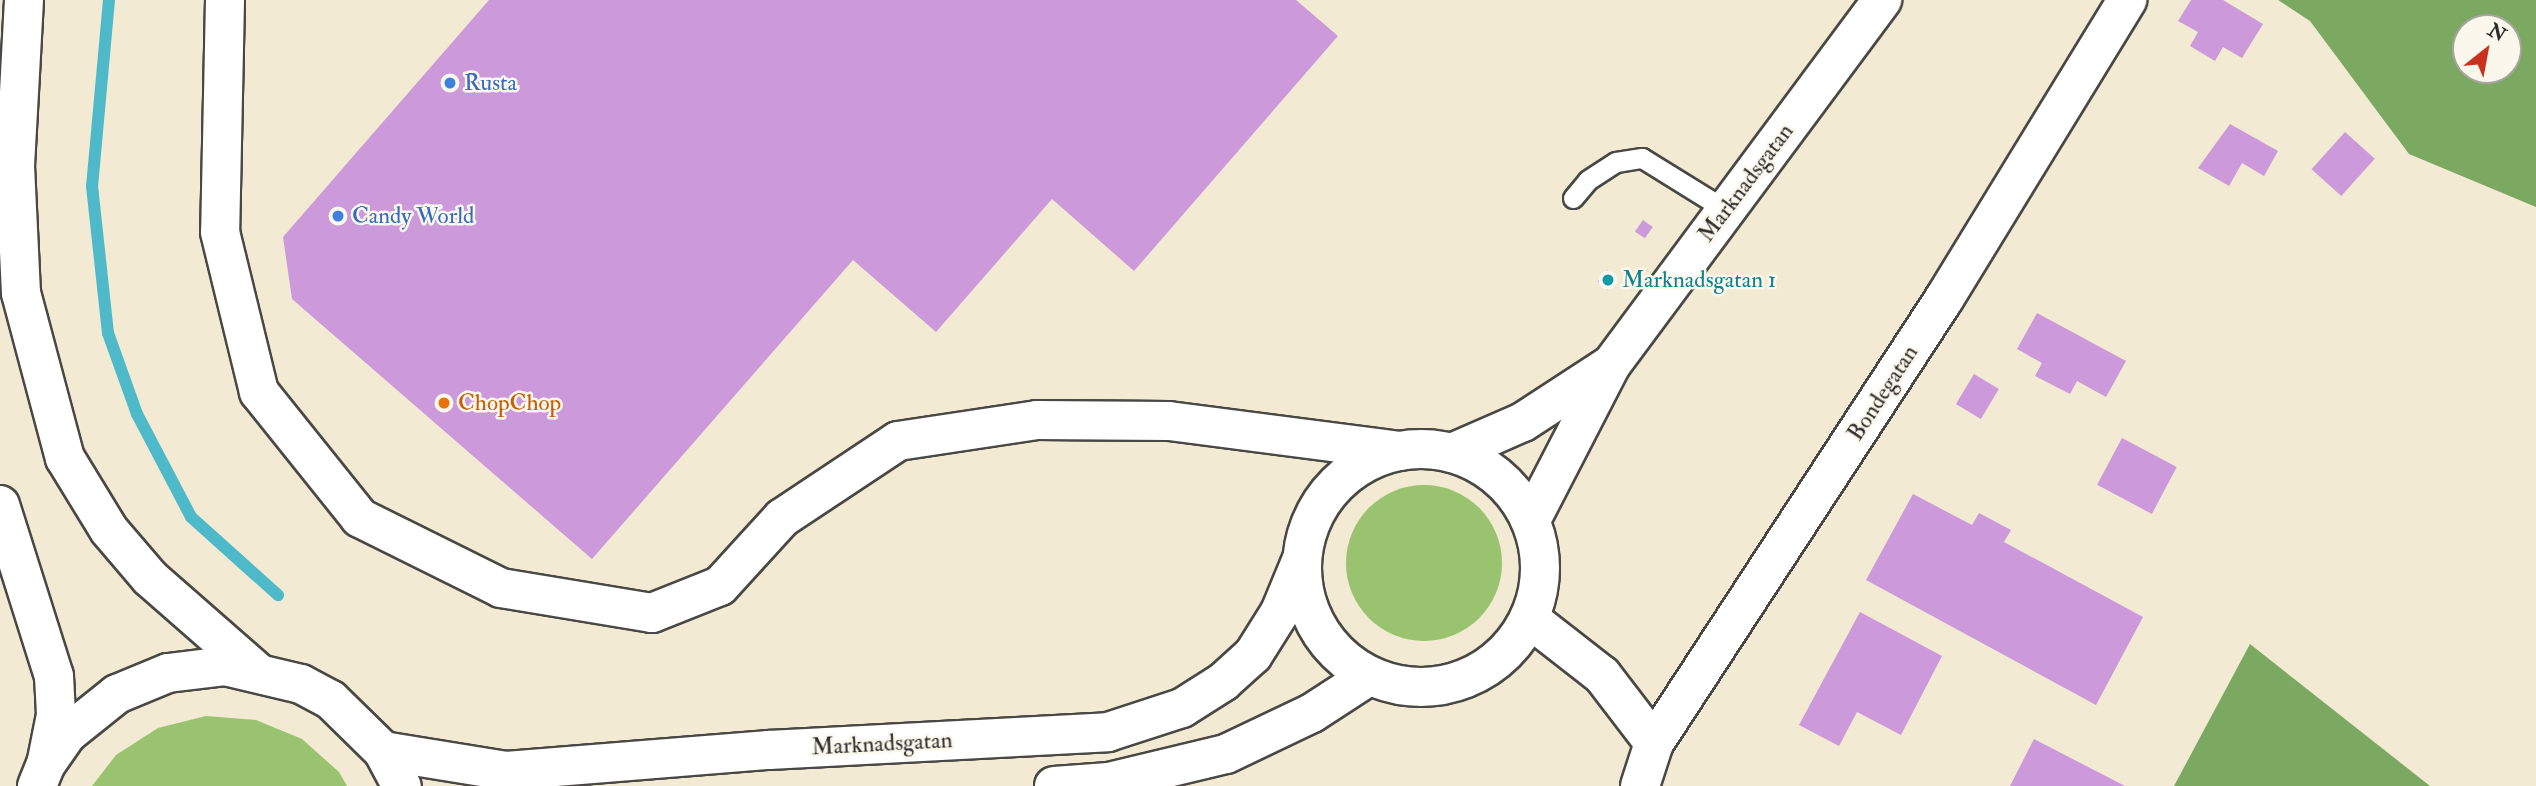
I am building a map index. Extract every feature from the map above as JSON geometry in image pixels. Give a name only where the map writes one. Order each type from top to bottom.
[{"type":"main road","points":[[24,0],[15,166],[21,293],[65,458],[109,530],[150,578],[255,670]]},
{"type":"main road","points":[[225,0],[220,232],[259,392],[360,518],[501,588],[652,613],[720,586],[782,518],[898,441],[1037,420],[1169,421],[1400,450],[1452,453],[1485,467],[1511,490],[1531,520],[1540,553],[1539,587],[1530,620],[1509,650],[1479,673],[1455,682],[1406,687],[1370,676],[1340,655],[1318,628],[1305,594],[1302,559],[1318,508],[1339,482],[1368,462],[1400,450]]},
{"type":"main road","name":"Marknadsgatan","points":[[1531,520],[1611,365],[1882,0]]},
{"type":"main road","name":"Bondegatan","points":[[1640,786],[1654,743],[1944,299],[2127,0]]},
{"type":"main road","name":"Marknadsgatan","points":[[1452,453],[1523,422],[1611,365]]},
{"type":"main road","points":[[0,505],[54,676],[56,715],[41,775]]},
{"type":"main road","name":"Marknadsgatan","points":[[383,751],[506,771],[769,750],[1108,732],[1182,708],[1223,682],[1253,655],[1280,612],[1302,559]]},
{"type":"main road","points":[[1530,620],[1602,676],[1654,743]]},
{"type":"main road","points":[[41,775],[94,709],[142,681],[195,668],[255,670],[301,684],[331,700],[383,751],[402,786]]},
{"type":"main road","points":[[1054,786],[1109,782],[1226,754],[1312,713],[1370,676]]},
{"type":"lane","points":[[1573,198],[1588,180],[1616,162],[1642,158],[1726,210]]},
{"type":"green space","points":[[2278,0],[2536,0],[2536,207],[2409,154],[2310,21]]},
{"type":"green space","points":[[1424,485],[1454,491],[1479,508],[1496,533],[1502,563],[1496,593],[1479,618],[1454,635],[1424,641],[1394,635],[1369,618],[1352,593],[1346,563],[1352,533],[1369,508],[1394,491]]},
{"type":"green space","points":[[2250,644],[2430,786],[2174,786]]},
{"type":"green space","points":[[206,716],[256,720],[302,739],[339,772],[347,786],[92,786],[116,755],[158,728]]},
{"type":"building","points":[[489,0],[1296,0],[1338,36],[1134,271],[1052,199],[936,332],[853,260],[592,559],[292,299],[283,237]]},
{"type":"building","points":[[2191,0],[2223,0],[2263,24],[2242,58],[2223,47],[2215,61],[2190,46],[2198,32],[2178,21]]},
{"type":"building","points":[[2230,124],[2278,151],[2264,176],[2242,163],[2229,186],[2198,168]]},
{"type":"building","points":[[2345,132],[2375,159],[2341,196],[2312,169]]},
{"type":"building","points":[[1643,220],[1653,227],[1645,238],[1635,231]]},
{"type":"building","name":"Marknadsgatan 1","points":[[1607,270],[1617,278],[1608,290],[1598,282]]},
{"type":"building","points":[[2037,313],[2126,361],[2106,397],[2077,381],[2070,394],[2035,376],[2042,363],[2017,349]]},
{"type":"building","points":[[1974,374],[1999,389],[1981,419],[1956,404]]},
{"type":"building","points":[[2122,438],[2177,467],[2152,514],[2097,485]]},
{"type":"building","points":[[1913,494],[1972,525],[1979,513],[2011,530],[2004,542],[2143,617],[2096,705],[1866,580]]},
{"type":"building","points":[[1860,612],[1942,656],[1901,735],[1857,712],[1839,746],[1799,725]]},
{"type":"building","points":[[2034,739],[2125,786],[2010,786]]},
{"type":"waterway","points":[[109,0],[92,186],[108,333],[137,414],[191,517],[278,595]]},
{"type":"place","name":"Rusta","points":[[450,83]]},
{"type":"place","name":"Candy World","points":[[338,216]]},
{"type":"place","name":"Marknadsgatan 1","points":[[1608,280]]},
{"type":"place","name":"ChopChop","points":[[444,403]]}]
